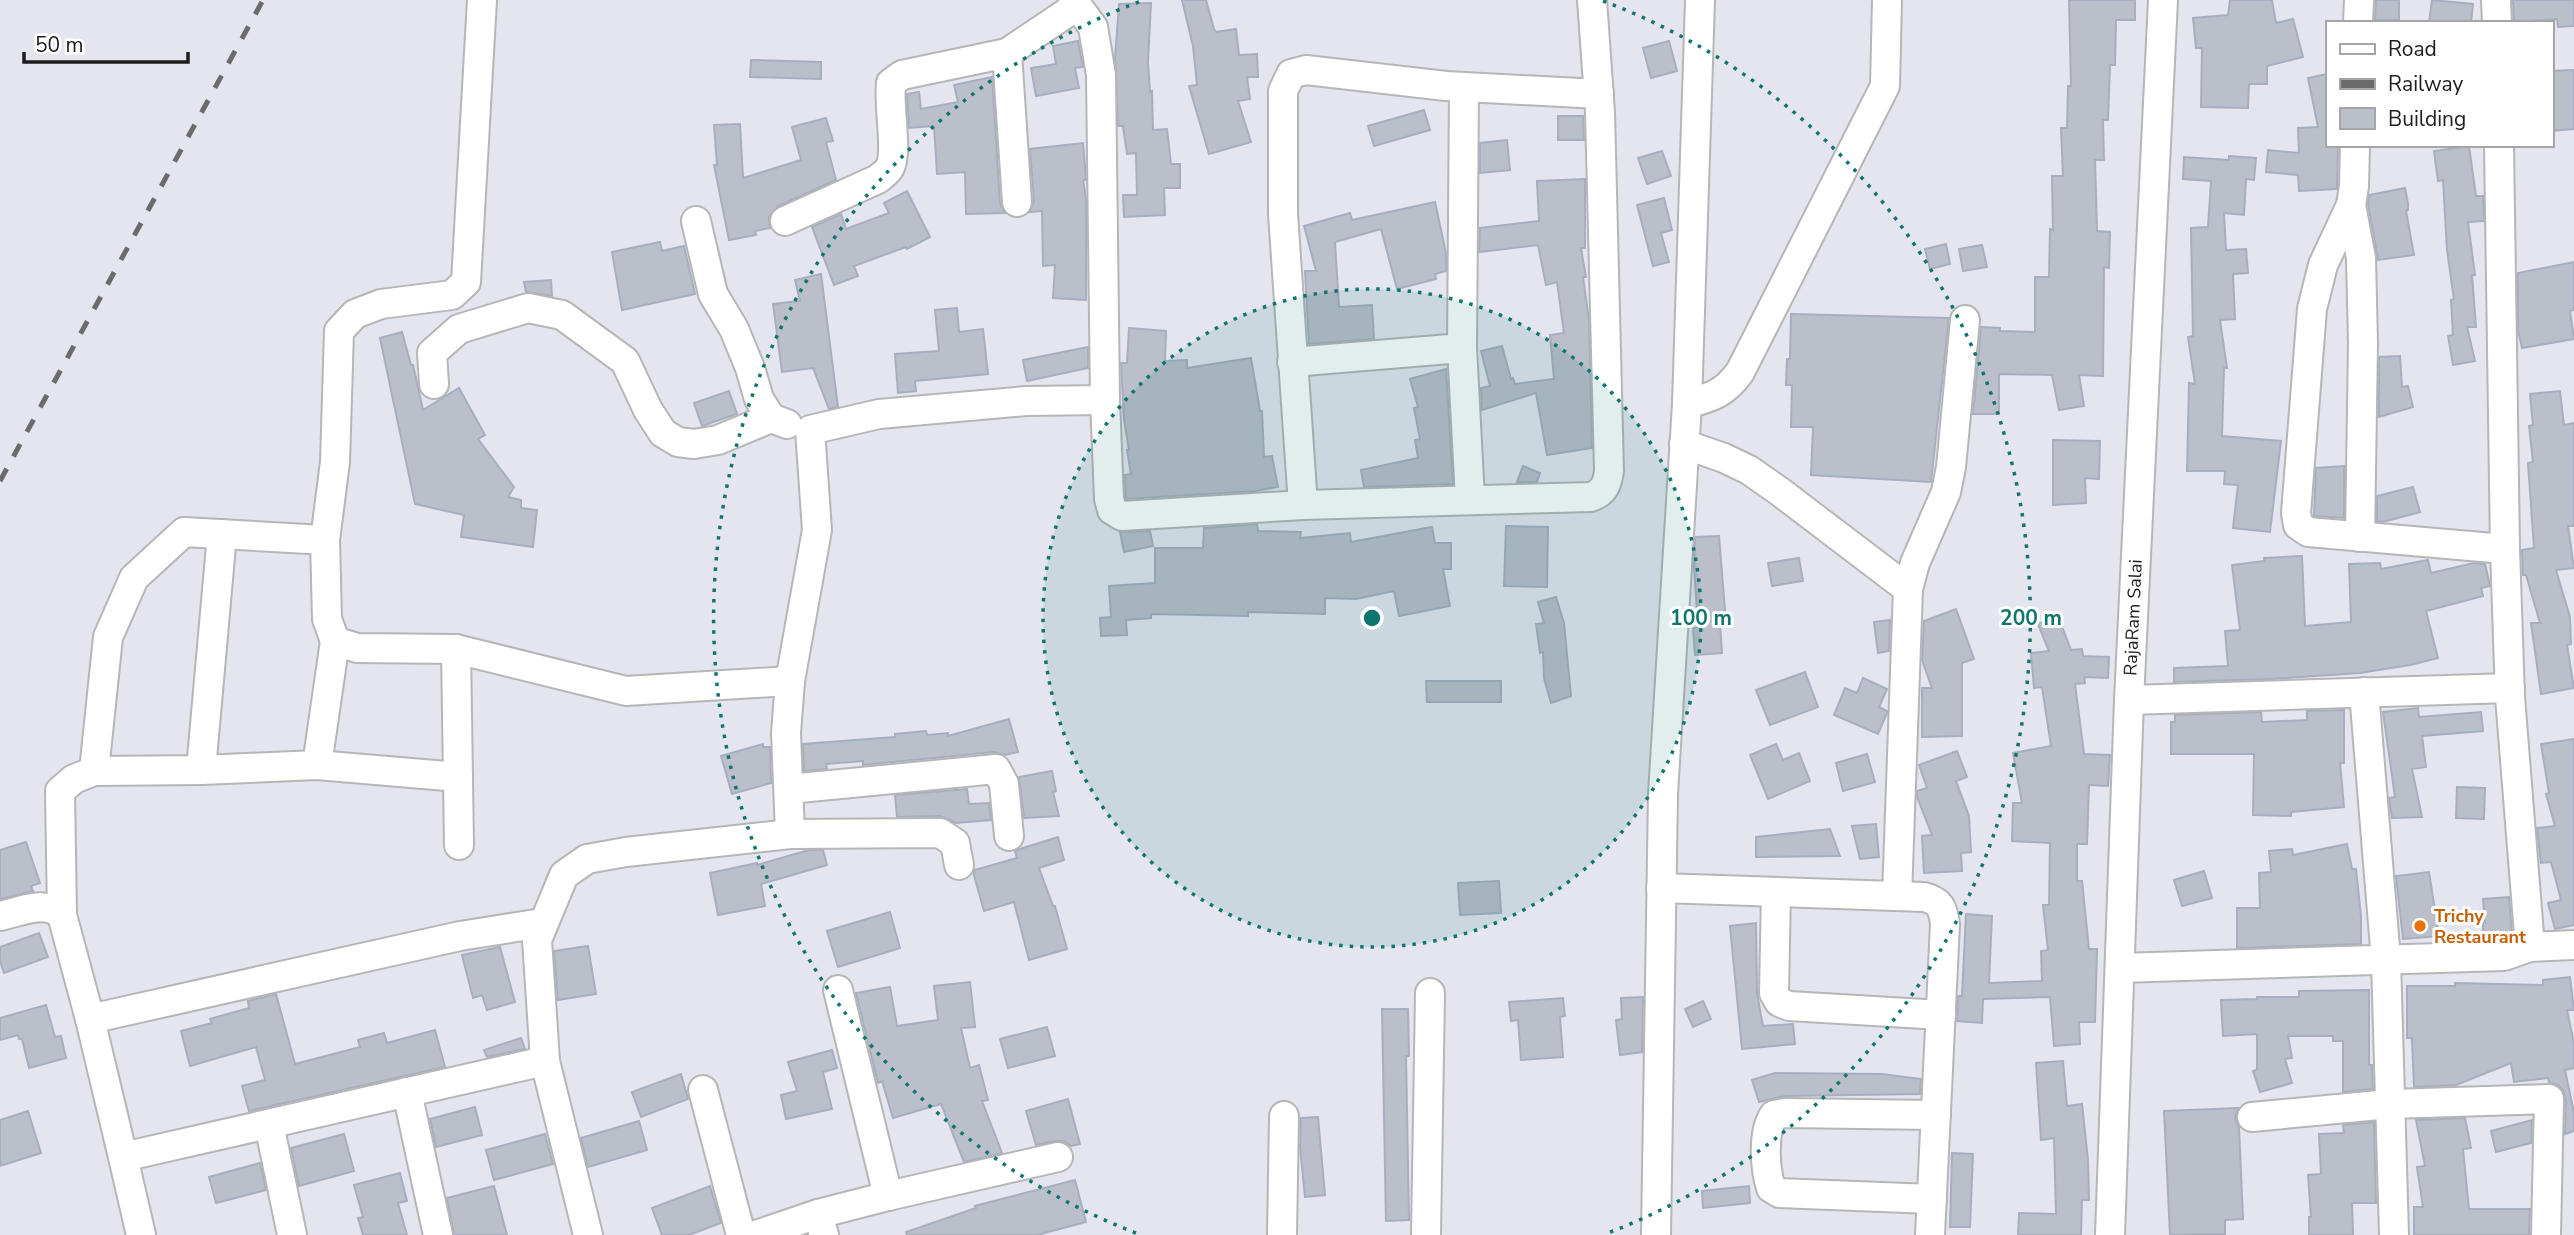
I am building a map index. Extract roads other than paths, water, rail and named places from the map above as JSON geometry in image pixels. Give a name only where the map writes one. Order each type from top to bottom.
[{"type":"street","points":[[317,765],[335,641],[327,619],[326,540],[335,462],[339,331],[355,314],[381,304],[452,295],[466,282],[482,0]]},
{"type":"street","points":[[785,221],[878,179],[888,171],[892,160],[889,97],[891,83],[902,75],[1007,53],[1075,3],[1093,27],[1101,75],[1105,400],[1109,499],[1112,510],[1122,516],[1303,505],[1591,497],[1600,494],[1607,485],[1609,471],[1599,94],[1592,0]]},
{"type":"street","points":[[1656,1235],[1662,794],[1687,404],[1700,0]]},
{"type":"street","points":[[1687,404],[1728,388],[1740,372],[1885,86],[1887,0]]},
{"type":"street","name":"RajaRam Salai","points":[[2110,1235],[2129,700],[2163,0]]},
{"type":"street","points":[[2358,21],[2359,0]]},
{"type":"street","points":[[2496,0],[2497,21]]},
{"type":"street","points":[[1007,53],[1017,202]]},
{"type":"street","points":[[1303,505],[1283,214],[1283,91],[1291,74],[1306,71],[1464,87],[1599,94]]},
{"type":"street","points":[[1464,87],[1462,348],[1470,499]]},
{"type":"street","points":[[2356,147],[2351,205],[2323,265],[2312,309],[2296,513],[2298,525],[2308,532],[2505,550]]},
{"type":"street","points":[[2499,147],[2505,550],[2510,688],[2530,947]]},
{"type":"street","points":[[2351,205],[2361,270],[2360,537]]},
{"type":"street","points":[[696,221],[713,294],[734,329],[759,399],[771,418]]},
{"type":"street","points":[[434,384],[432,353],[459,329],[528,308],[562,315],[625,361],[663,433],[678,442],[694,444],[718,440],[771,418],[810,430],[879,414],[1026,401],[1105,400]]},
{"type":"street","points":[[1897,896],[1908,589],[1915,563],[1946,492],[1951,467],[1965,320]]},
{"type":"street","points":[[1292,362],[1462,348]]},
{"type":"street","points":[[790,834],[786,733],[790,681],[817,530],[810,430]]},
{"type":"street","points":[[1684,444],[1748,470],[1908,589]]},
{"type":"street","points":[[94,771],[108,637],[134,578],[184,532],[326,540]]},
{"type":"street","points":[[201,770],[222,534]]},
{"type":"street","points":[[335,641],[357,649],[456,649],[626,691],[790,681]]},
{"type":"street","points":[[456,649],[458,845]]},
{"type":"street","points":[[2129,700],[2510,688]]},
{"type":"street","points":[[2364,692],[2386,960],[2394,1235]]},
{"type":"street","points":[[141,1235],[90,1019],[62,915],[61,791],[74,779],[94,771],[317,765],[458,777]]},
{"type":"street","points":[[789,789],[996,769],[1004,783],[1009,836]]},
{"type":"street","points":[[588,1235],[545,1061],[537,940],[564,875],[587,859],[626,852],[790,834],[940,833],[956,843],[959,865]]},
{"type":"street","points":[[1661,888],[1897,896],[1935,900],[1942,908],[1945,924],[1930,1235]]},
{"type":"street","points":[[1776,892],[1774,993],[1779,1002],[1789,1006],[1941,1015]]},
{"type":"street","points":[[0,916],[43,906],[54,908],[62,915]]},
{"type":"street","points":[[90,1019],[460,936],[542,923]]},
{"type":"street","points":[[2120,968],[2504,956],[2530,947],[2574,945]]},
{"type":"street","points":[[838,990],[888,1196]]},
{"type":"street","points":[[1426,1235],[1430,993]]},
{"type":"street","points":[[123,1157],[545,1061]]},
{"type":"street","points":[[703,1090],[741,1235]]},
{"type":"street","points":[[407,1092],[438,1235]]},
{"type":"street","points":[[2252,1117],[2390,1104],[2549,1099],[2546,1235]]},
{"type":"street","points":[[1932,1199],[1779,1192],[1771,1188],[1768,1178],[1767,1131],[1774,1115],[1785,1113],[1936,1115]]},
{"type":"street","points":[[1282,1235],[1284,1116]]},
{"type":"street","points":[[269,1124],[292,1235]]},
{"type":"street","points":[[756,1235],[821,1225],[888,1196],[1058,1157]]},
{"type":"railway","points":[[0,481],[263,0]]},
{"type":"place","name":"Trichy Restaurant","points":[[2420,926]]}]
